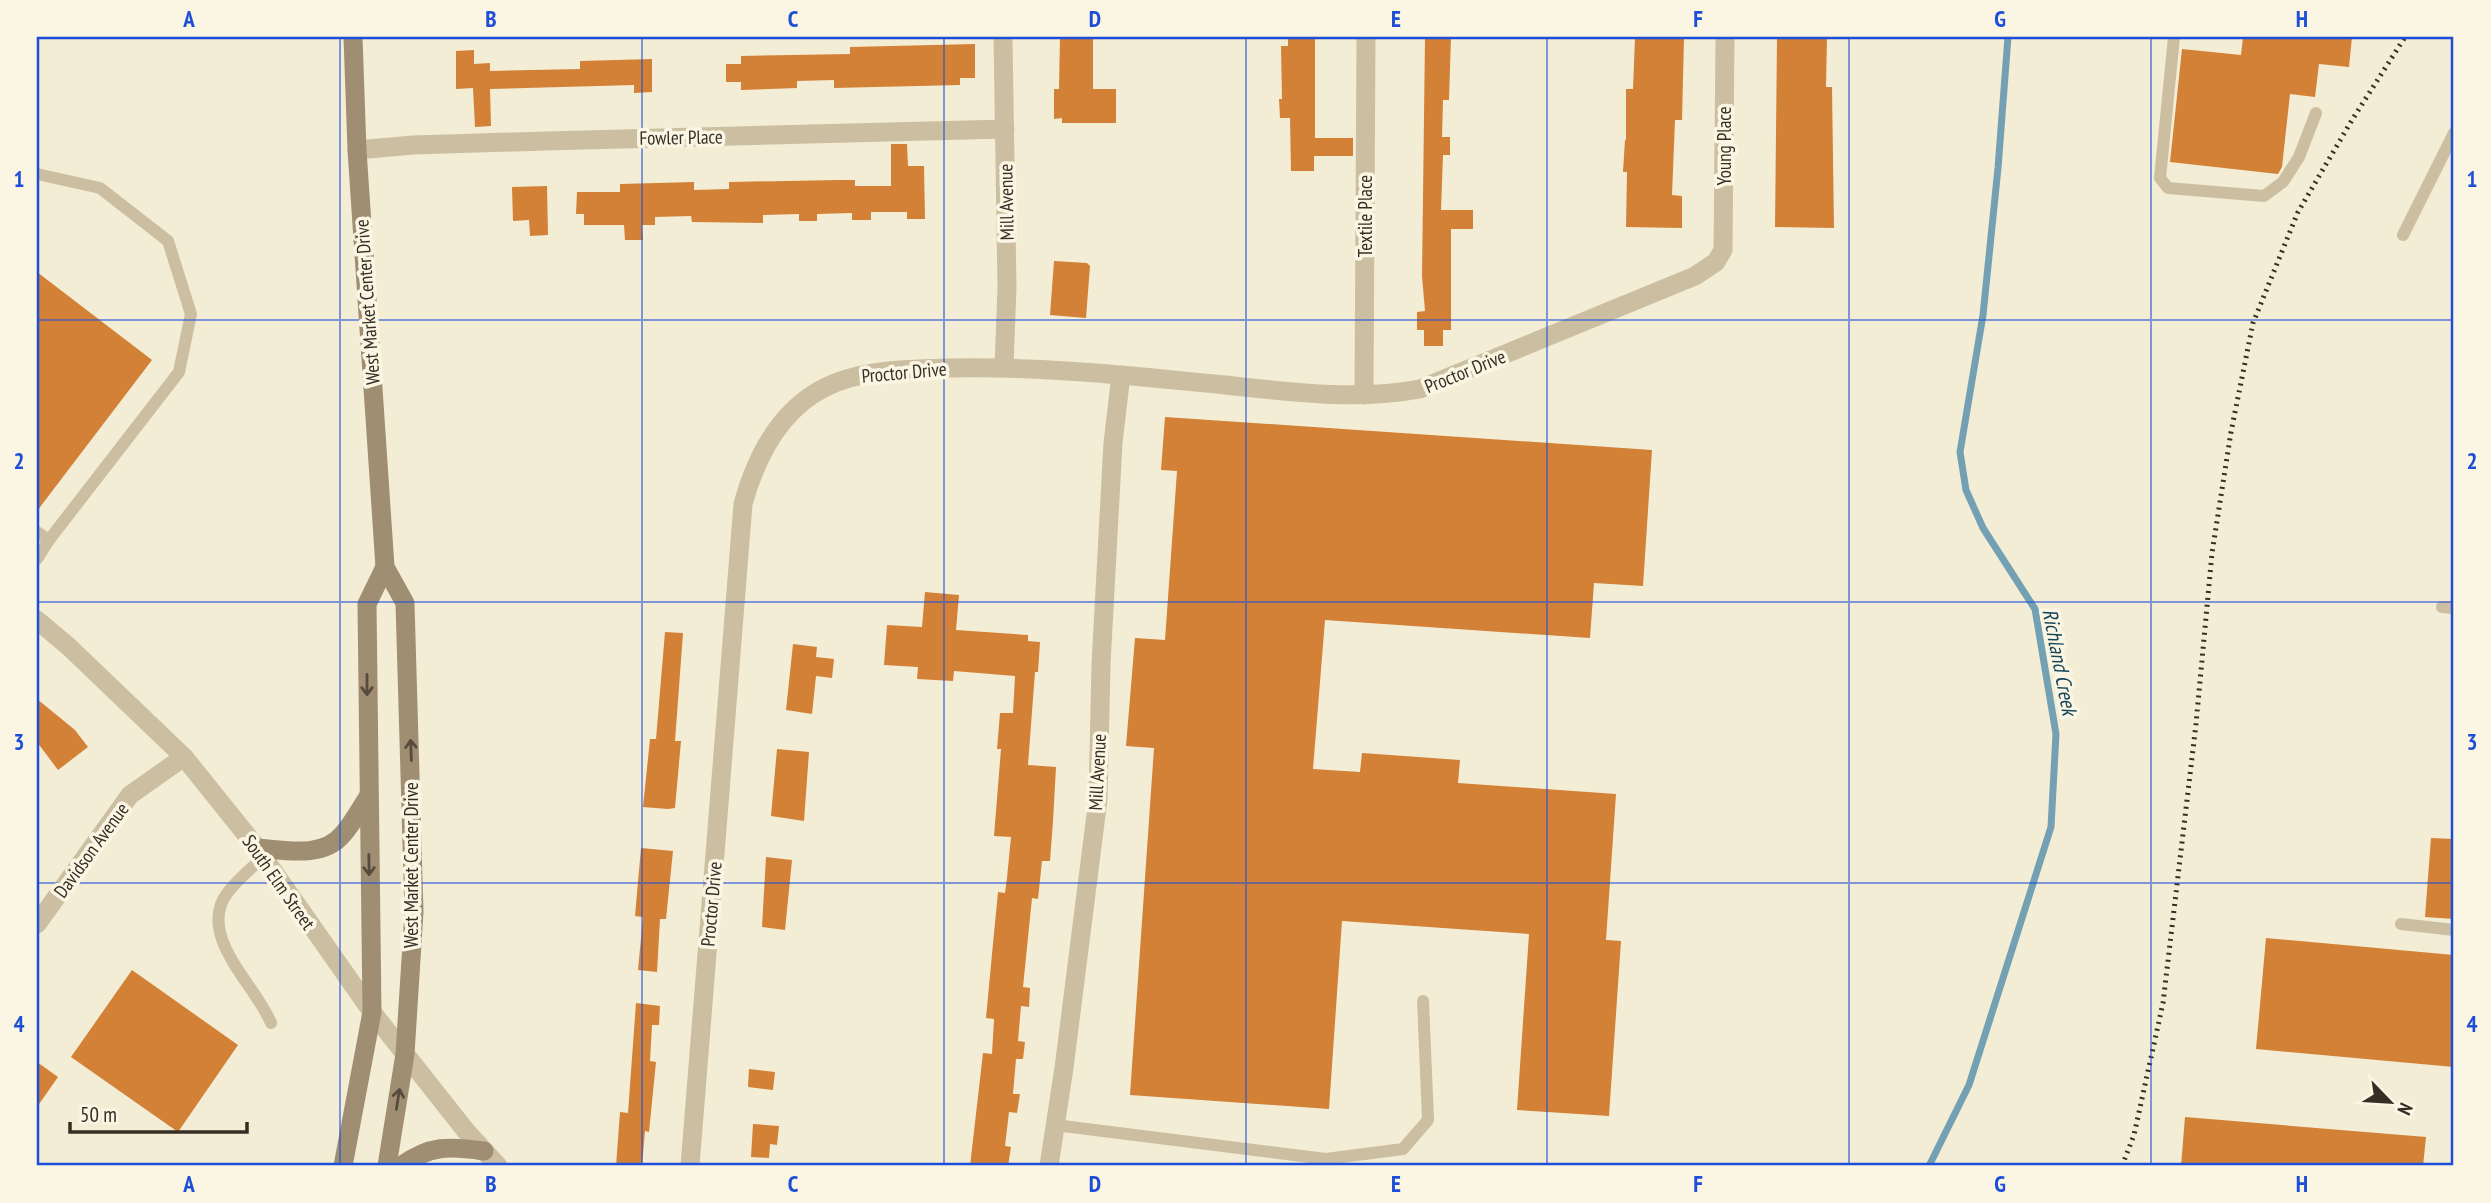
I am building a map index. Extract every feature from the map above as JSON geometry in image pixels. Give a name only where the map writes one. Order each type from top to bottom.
[{"type":"main road","name":"West Market Center Drive","points":[[353,37],[357,150],[385,567],[405,603],[414,912],[405,1054],[387,1166]]},
{"type":"main road","name":"West Market Center Drive","points":[[343,1166],[372,1012],[367,604],[385,567]]},
{"type":"main road","points":[[260,852],[300,852],[323,848],[342,836],[368,796]]},
{"type":"main road","points":[[401,1166],[418,1154],[439,1147],[484,1151]]},
{"type":"street","name":"Mill Avenue","points":[[1003,37],[1007,288],[1004,366]]},
{"type":"street","name":"Textile Place","points":[[1364,395],[1366,37]]},
{"type":"street","name":"Young Place","points":[[1721,254],[1725,37]]},
{"type":"street","name":"Fowler Place","points":[[357,150],[413,145],[533,141],[1005,129]]},
{"type":"street","name":"Proctor Drive","points":[[690,1166],[742,518],[751,476],[768,439],[800,403],[825,387],[853,377],[919,368],[1004,366],[1338,396],[1393,394],[1420,389],[1695,276],[1716,262],[1721,254]]},
{"type":"street","name":"Mill Avenue","points":[[1049,1166],[1098,799],[1101,664],[1112,471],[1121,375]]},
{"type":"street","name":"South Elm Street","points":[[37,620],[68,646],[184,757],[260,852],[372,1012],[498,1166]]},
{"type":"street","name":"Davidson Avenue","points":[[37,924],[130,795],[184,757]]},
{"type":"lane","points":[[2174,37],[2160,178],[2168,188],[2264,196],[2283,182],[2294,165],[2316,113]]},
{"type":"lane","points":[[2403,235],[2454,133]]},
{"type":"lane","points":[[37,174],[100,188],[168,241],[191,314],[179,372],[37,559]]},
{"type":"lane","points":[[37,532],[49,540]]},
{"type":"lane","points":[[260,852],[228,892],[219,909],[218,923],[227,950],[271,1023]]},
{"type":"lane","points":[[2401,924],[2454,930]]},
{"type":"lane","points":[[1055,1125],[1326,1159],[1403,1149],[1428,1120],[1423,1001]]},
{"type":"building","points":[[1060,37],[1093,37],[1093,89],[1116,89],[1116,123],[1062,123],[1062,118],[1054,119],[1054,89],[1059,89]]},
{"type":"building","points":[[1288,37],[1315,37],[1315,138],[1353,138],[1353,156],[1314,156],[1314,171],[1291,171],[1290,118],[1280,118],[1281,46],[1288,46]]},
{"type":"building","points":[[1425,37],[1451,37],[1449,100],[1443,100],[1442,137],[1450,137],[1450,155],[1443,155],[1441,210],[1473,210],[1473,229],[1451,229],[1451,330],[1443,330],[1443,346],[1424,346],[1424,330],[1417,330],[1417,312],[1425,311],[1422,276]]},
{"type":"building","points":[[1635,37],[1684,38],[1682,120],[1675,120],[1672,195],[1682,196],[1682,228],[1626,227],[1627,172],[1623,172],[1626,89],[1633,89]]},
{"type":"building","points":[[1827,37],[1826,87],[1832,87],[1834,228],[1775,227],[1777,38]]},
{"type":"building","points":[[2243,37],[2352,37],[2349,67],[2319,64],[2315,97],[2290,94],[2282,167],[2278,174],[2170,162],[2182,49],[2241,55]]},
{"type":"building","points":[[975,44],[975,78],[960,78],[960,85],[834,88],[834,80],[797,81],[797,88],[741,90],[741,82],[726,82],[726,64],[741,64],[741,56],[850,54],[850,47]]},
{"type":"building","points":[[474,50],[474,64],[490,63],[490,71],[580,69],[580,61],[652,59],[652,92],[634,93],[634,85],[490,89],[491,126],[475,127],[473,88],[456,89],[456,51]]},
{"type":"building","points":[[891,144],[907,144],[908,166],[924,166],[925,219],[907,219],[907,212],[871,212],[871,220],[852,220],[852,213],[817,214],[817,221],[799,221],[799,214],[763,215],[763,223],[692,222],[691,216],[655,217],[655,225],[642,225],[643,240],[625,240],[624,225],[584,225],[584,214],[576,214],[577,192],[620,192],[620,184],[694,182],[694,190],[729,189],[729,182],[855,180],[855,186],[891,186]]},
{"type":"building","points":[[547,186],[548,235],[530,236],[529,220],[513,221],[512,187]]},
{"type":"building","points":[[1054,261],[1087,263],[1090,266],[1086,318],[1050,315]]},
{"type":"building","points":[[37,272],[152,360],[37,511]]},
{"type":"building","points":[[1165,417],[1652,450],[1643,586],[1594,583],[1590,638],[1325,620],[1313,769],[1360,772],[1362,753],[1460,760],[1458,783],[1616,794],[1606,940],[1621,941],[1609,1116],[1517,1110],[1529,934],[1342,921],[1329,1109],[1130,1095],[1154,748],[1126,746],[1135,638],[1165,640],[1177,471],[1161,470]]},
{"type":"building","points":[[925,592],[959,595],[956,630],[1028,635],[1028,641],[1040,642],[1028,765],[1056,767],[1053,821],[1050,861],[1042,861],[1038,899],[1032,898],[1023,987],[1030,988],[1029,1007],[1021,1006],[1018,1041],[1025,1042],[1023,1059],[1016,1059],[1013,1094],[1020,1094],[1017,1113],[1009,1112],[1005,1146],[1011,1147],[1008,1166],[970,1166],[983,1053],[992,1054],[994,1019],[986,1018],[998,892],[1005,893],[1011,837],[994,836],[1001,749],[997,749],[1000,713],[1013,713],[1015,676],[954,671],[953,681],[917,679],[918,667],[884,665],[887,625],[922,627]]},
{"type":"building","points":[[665,632],[683,633],[675,741],[681,741],[675,808],[668,809],[643,807],[650,739],[656,739]]},
{"type":"building","points":[[793,644],[817,647],[816,657],[834,659],[832,678],[816,676],[812,714],[786,710]]},
{"type":"building","points":[[37,699],[75,730],[88,747],[58,770],[37,742]]},
{"type":"building","points":[[777,749],[809,752],[804,821],[771,816]]},
{"type":"building","points":[[2431,838],[2454,839],[2454,919],[2425,917]]},
{"type":"building","points":[[641,848],[673,851],[666,919],[660,919],[657,972],[638,970],[643,917],[635,916]]},
{"type":"building","points":[[766,857],[792,860],[785,930],[762,927]]},
{"type":"building","points":[[2266,938],[2454,955],[2454,1067],[2256,1049]]},
{"type":"building","points":[[132,970],[238,1045],[178,1132],[71,1057]]},
{"type":"building","points":[[636,1003],[660,1006],[659,1025],[652,1025],[650,1061],[656,1062],[649,1132],[645,1131],[642,1166],[616,1166],[620,1112],[628,1113]]},
{"type":"building","points":[[37,1062],[58,1077],[37,1107]]},
{"type":"building","points":[[749,1069],[775,1072],[773,1090],[748,1087]]},
{"type":"building","points":[[2185,1117],[2426,1137],[2423,1166],[2181,1166]]},
{"type":"building","points":[[753,1124],[779,1126],[777,1145],[770,1144],[769,1158],[751,1157]]},
{"type":"waterway","name":"Richland Creek","points":[[1929,1166],[1969,1085],[2051,827],[2056,734],[2035,609],[1983,528],[1966,490],[1960,452],[1983,315],[2008,37]]},
{"type":"railway","points":[[2122,1166],[2134,1135],[2163,1003],[2196,724],[2212,553],[2231,432],[2253,323],[2298,212],[2405,37]]}]
